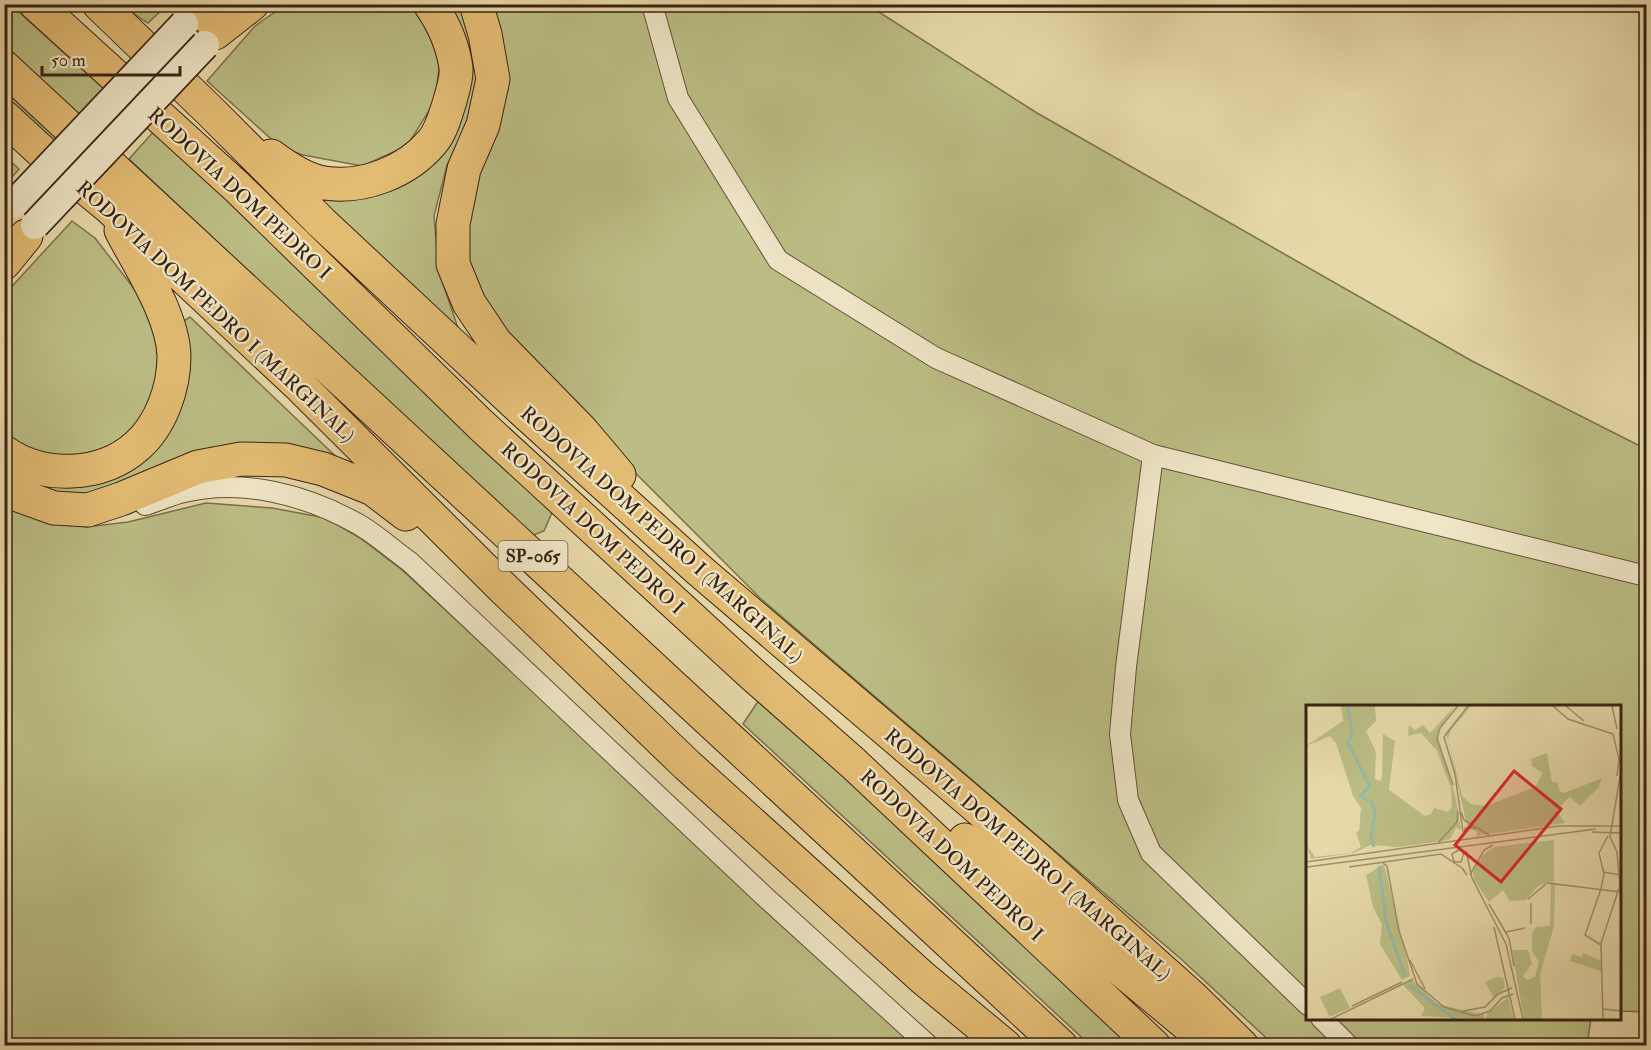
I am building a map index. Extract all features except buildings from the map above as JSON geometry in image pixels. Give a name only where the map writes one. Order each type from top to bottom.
[{"type":"highway","name":"RODOVIA DOM PEDRO I","points":[[36,4],[237,187],[481,425],[752,674],[853,763],[1154,1046]]},
{"type":"highway","points":[[200,24],[252,4]]},
{"type":"highway","points":[[211,112],[282,165],[324,183],[358,183],[392,173],[413,160],[433,141],[444,119],[451,96],[456,70],[450,42],[430,4]]},
{"type":"highway","points":[[476,4],[485,34],[493,79],[483,124],[464,169],[453,224],[453,264],[469,303],[495,342],[581,430],[699,570]]},
{"type":"highway","name":"RODOVIA DOM PEDRO I (MARGINAL)","points":[[103,8],[339,239],[519,407],[699,570],[1032,854],[1192,997],[1242,1046]]},
{"type":"highway","name":"SP-065","points":[[4,67],[1060,1046]]},
{"type":"highway","name":"RODOVIA DOM PEDRO I (MARGINAL)","points":[[4,117],[109,207],[302,387],[503,588],[687,765],[923,978]]},
{"type":"highway","points":[[4,125],[41,151]]},
{"type":"highway","points":[[4,452],[15,460],[45,471],[82,470],[110,463],[136,447],[158,421],[169,391],[174,355],[168,325],[109,207]]},
{"type":"highway","points":[[4,263],[30,231]]},
{"type":"highway","points":[[4,490],[54,508],[88,510],[198,467],[241,459],[286,460],[323,469],[373,489],[503,588]]},
{"type":"highway","points":[[853,763],[977,849],[1213,1046]]},
{"type":"highway","points":[[923,978],[988,1046]]},
{"type":"highway","points":[[923,978],[1005,1046]]},
{"type":"main road","points":[[14,204],[200,24]]},
{"type":"main road","points":[[30,231],[200,24]]},
{"type":"street","points":[[652,4],[678,98],[778,260],[936,358],[1154,455],[1642,575],[1647,574]]},
{"type":"street","points":[[1154,455],[1126,667],[1120,734],[1128,800],[1151,853],[1306,1003]]},
{"type":"street","points":[[88,510],[144,505],[184,492],[224,487],[253,488],[284,494],[330,510],[360,525],[410,562],[763,895],[929,1046]]},
{"type":"street","points":[[1323,1020],[1349,1046]]},
{"type":"green space","points":[[4,5],[11,5],[104,89],[79,115],[5,46]]},
{"type":"green space","points":[[121,5],[167,5],[148,23]]},
{"type":"green space","points":[[285,5],[415,5],[441,51],[435,101],[407,146],[362,166],[303,155],[279,146],[207,81],[255,26]]},
{"type":"green space","points":[[442,5],[465,5],[478,68],[471,122],[447,165],[434,216],[439,272],[458,328],[311,191],[448,134]]},
{"type":"green space","points":[[476,5],[868,5],[1037,113],[1472,361],[1646,449],[1646,1012],[1621,1011],[1621,705],[1306,705],[1306,1020],[1591,1020],[1587,1045],[1274,1045],[1181,959],[760,598],[476,313],[453,241],[489,96]]},
{"type":"green space","points":[[4,87],[58,137],[51,144],[5,101]]},
{"type":"green space","points":[[155,130],[554,508],[544,531],[531,536],[129,159]]},
{"type":"green space","points":[[5,156],[19,169],[5,185]]},
{"type":"green space","points":[[72,221],[95,238],[156,317],[162,369],[148,417],[111,451],[65,460],[19,447],[5,433],[4,295]]},
{"type":"green space","points":[[190,317],[349,469],[281,450],[91,502],[5,483],[4,466],[152,448],[180,323]]},
{"type":"green space","points":[[206,503],[272,508],[326,518],[360,538],[401,569],[917,1045],[5,1045],[4,509],[86,527],[128,522]]},
{"type":"green space","points":[[759,700],[1003,919],[1136,1045],[1090,1045],[743,724]]}]
